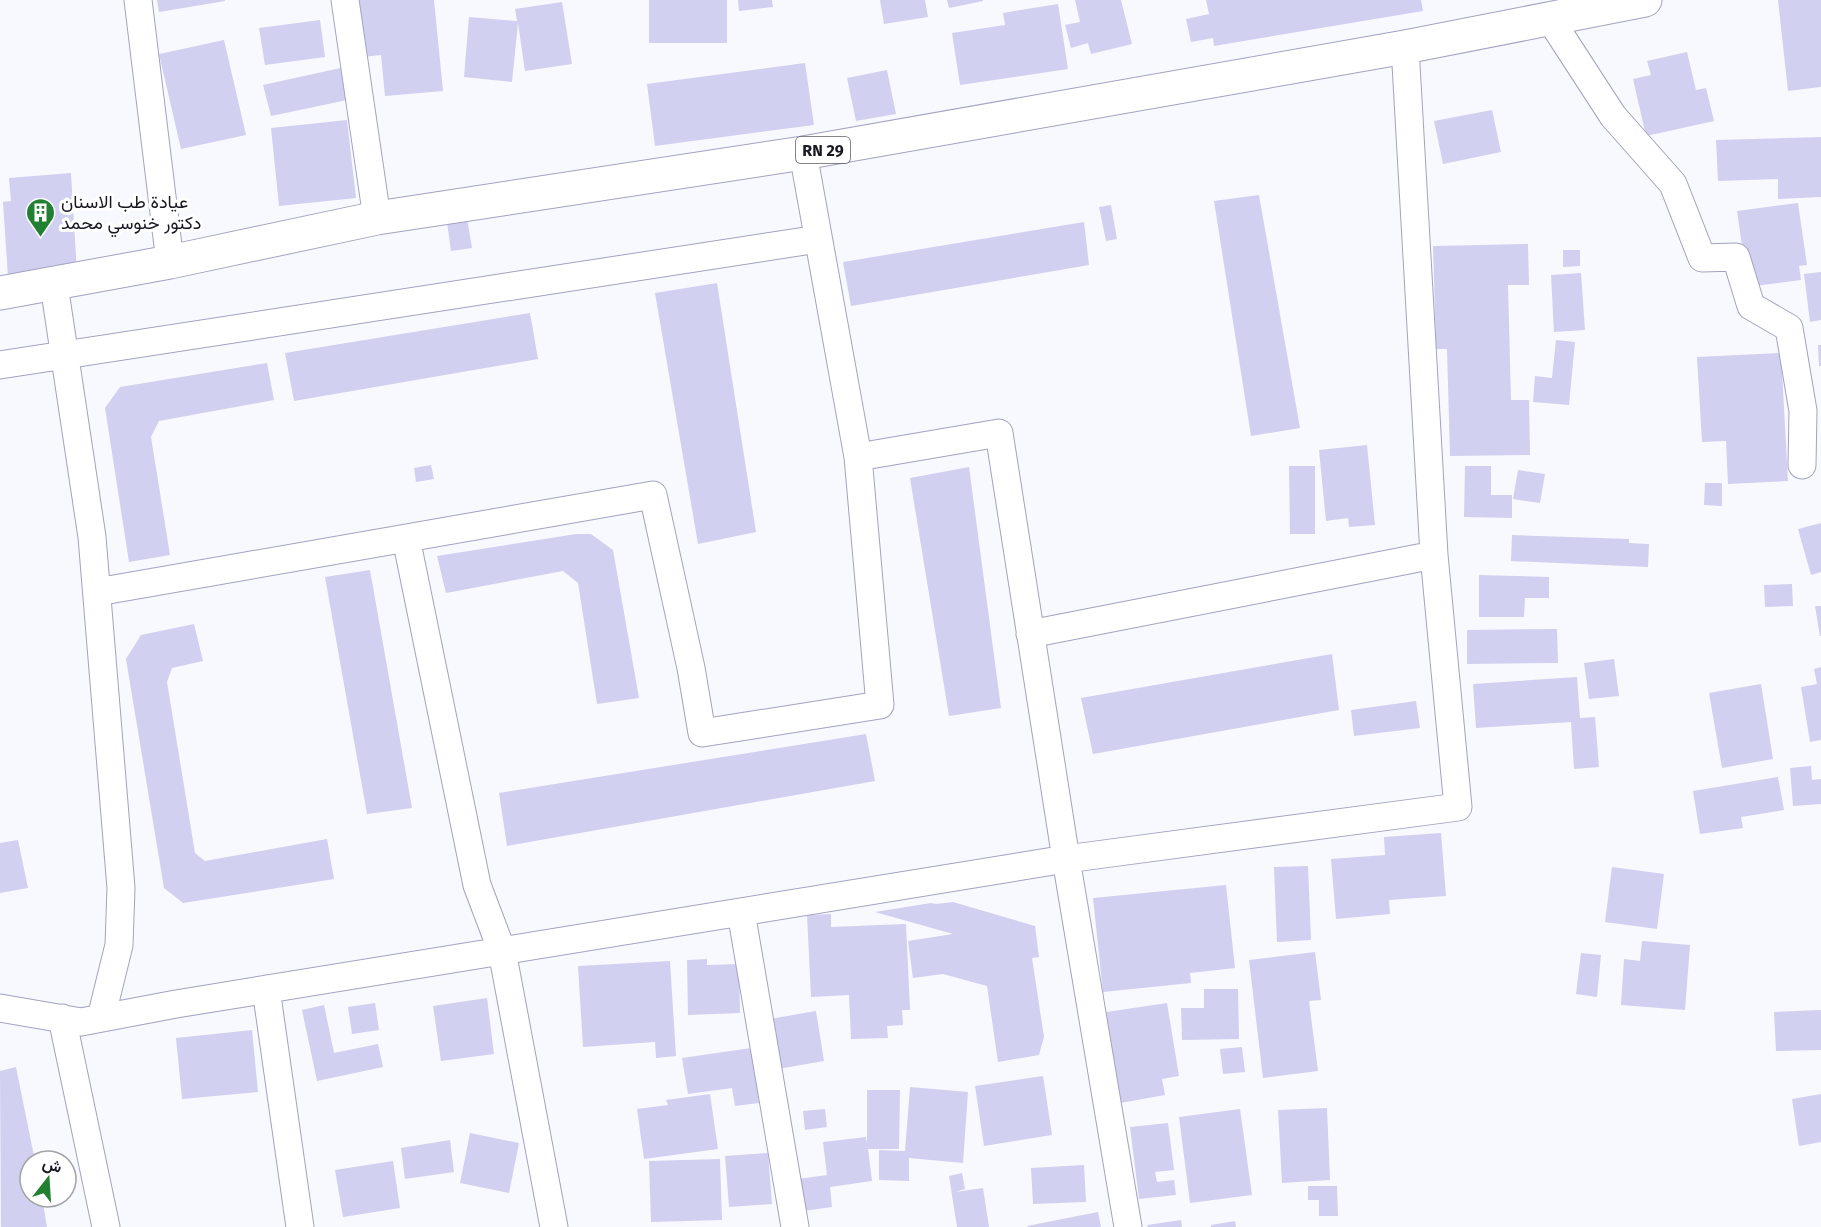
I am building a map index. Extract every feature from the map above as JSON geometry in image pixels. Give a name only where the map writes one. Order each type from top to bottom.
[{"type":"main road","name":"RN 29","points":[[1,288],[54,285],[377,218],[803,153],[1405,47],[1644,0]]},
{"type":"street","points":[[138,0],[170,262]]},
{"type":"street","points":[[345,0],[377,218]]},
{"type":"street","points":[[1550,19],[1612,116],[1673,184],[1702,258],[1736,257],[1751,306],[1789,328],[1812,410],[1802,465]]},
{"type":"street","points":[[0,1008],[81,1022],[266,989],[1066,859],[1458,807],[1434,555],[1405,47]]},
{"type":"street","points":[[97,592],[652,495],[691,668],[702,733],[880,705],[858,457],[803,153]]},
{"type":"street","points":[[0,365],[818,239]]},
{"type":"street","points":[[54,285],[92,537],[122,888],[119,945],[101,1018]]},
{"type":"street","points":[[858,457],[999,433],[1066,859],[1128,1227]]},
{"type":"street","points":[[406,538],[477,885],[502,951],[554,1227]]},
{"type":"street","points":[[1030,634],[1434,555]]},
{"type":"street","points":[[741,912],[795,1227]]},
{"type":"street","points":[[266,989],[300,1227]]},
{"type":"street","points":[[62,1018],[106,1227]]},
{"type":"building","points":[[157,0],[225,0],[225,1],[159,12]]},
{"type":"building","points":[[357,0],[434,0],[443,91],[385,96],[381,55],[363,57]]},
{"type":"building","points":[[649,0],[727,0],[727,43],[649,43]]},
{"type":"building","points":[[738,0],[772,0],[773,7],[739,11]]},
{"type":"building","points":[[880,0],[925,0],[928,17],[884,24]]},
{"type":"building","points":[[947,0],[983,0],[983,1],[949,8]]},
{"type":"building","points":[[1075,0],[1121,0],[1132,44],[1091,54],[1088,43],[1071,48],[1065,25],[1080,22]]},
{"type":"building","points":[[1206,0],[1421,0],[1423,11],[1214,46],[1213,38],[1191,42],[1186,19],[1209,14]]},
{"type":"building","points":[[1778,0],[1821,0],[1821,87],[1788,91]]},
{"type":"building","points":[[562,2],[572,64],[525,71],[518,23],[512,82],[464,77],[469,17],[517,21],[515,9]]},
{"type":"building","points":[[1058,4],[1068,69],[960,85],[952,33],[1005,25],[1003,13]]},
{"type":"building","points":[[320,20],[325,57],[265,65],[259,28]]},
{"type":"building","points":[[224,40],[246,135],[181,149],[159,54]]},
{"type":"building","points":[[1687,52],[1696,90],[1706,88],[1714,121],[1646,136],[1633,79],[1651,75],[1647,61]]},
{"type":"building","points":[[805,63],[814,125],[655,146],[647,84]]},
{"type":"building","points":[[345,67],[352,99],[271,116],[263,85]]},
{"type":"building","points":[[887,70],[896,114],[856,121],[847,78]]},
{"type":"building","points":[[1492,110],[1501,152],[1443,164],[1434,121]]},
{"type":"building","points":[[347,120],[356,198],[279,206],[271,128]]},
{"type":"building","points":[[1821,137],[1821,197],[1778,199],[1778,179],[1718,181],[1716,140]]},
{"type":"building","name":"عيادة طب الاسنان دكتور خنوسي محمد","points":[[71,173],[77,273],[8,277],[3,202],[11,201],[9,178]]},
{"type":"building","points":[[1259,195],[1300,428],[1251,436],[1214,201]]},
{"type":"building","points":[[1798,203],[1807,265],[1799,266],[1801,280],[1748,287],[1737,211]]},
{"type":"building","points":[[1111,205],[1117,239],[1106,241],[1099,207]]},
{"type":"building","points":[[466,212],[472,248],[451,251],[446,215]]},
{"type":"building","points":[[1084,222],[1089,265],[851,306],[843,262]]},
{"type":"building","points":[[1528,244],[1529,285],[1508,285],[1511,400],[1529,400],[1530,455],[1450,456],[1447,349],[1436,349],[1433,246]]},
{"type":"building","points":[[1563,250],[1580,250],[1580,266],[1563,267]]},
{"type":"building","points":[[1821,272],[1821,320],[1810,322],[1804,274]]},
{"type":"building","points":[[1581,273],[1585,330],[1554,332],[1551,275]]},
{"type":"building","points":[[717,283],[756,532],[698,544],[655,293]]},
{"type":"building","points":[[530,313],[538,359],[294,401],[285,353]]},
{"type":"building","points":[[1556,340],[1575,342],[1569,405],[1533,402],[1535,376],[1552,378]]},
{"type":"building","points":[[1818,345],[1821,345],[1821,366],[1819,366]]},
{"type":"building","points":[[1781,353],[1788,481],[1728,484],[1726,441],[1702,442],[1697,357]]},
{"type":"building","points":[[267,363],[274,400],[159,421],[151,437],[170,555],[129,562],[105,408],[120,387]]},
{"type":"building","points":[[1367,445],[1375,525],[1349,527],[1348,518],[1326,521],[1319,450]]},
{"type":"building","points":[[431,465],[434,479],[416,482],[414,468]]},
{"type":"building","points":[[1289,466],[1315,466],[1315,534],[1290,534]]},
{"type":"building","points":[[1465,466],[1491,466],[1491,495],[1512,495],[1512,518],[1464,517]]},
{"type":"building","points":[[969,467],[1001,708],[949,716],[910,478]]},
{"type":"building","points":[[1518,470],[1545,474],[1540,503],[1513,499]]},
{"type":"building","points":[[1705,483],[1722,483],[1722,506],[1704,505]]},
{"type":"building","points":[[1821,523],[1821,572],[1811,575],[1798,529]]},
{"type":"building","points":[[576,534],[591,534],[613,550],[639,698],[597,704],[578,583],[563,571],[446,593],[437,556]]},
{"type":"building","points":[[1512,535],[1629,539],[1629,543],[1649,544],[1648,567],[1511,561]]},
{"type":"building","points":[[370,570],[412,808],[367,814],[325,577]]},
{"type":"building","points":[[1479,575],[1549,577],[1549,598],[1525,598],[1524,617],[1479,617]]},
{"type":"building","points":[[1792,584],[1793,606],[1765,607],[1764,585]]},
{"type":"building","points":[[1815,606],[1821,606],[1821,636],[1820,636]]},
{"type":"building","points":[[194,624],[203,661],[172,668],[167,682],[195,853],[205,861],[327,839],[334,879],[183,903],[164,888],[126,659],[141,635]]},
{"type":"building","points":[[1557,629],[1558,663],[1467,664],[1467,630]]},
{"type":"building","points":[[1332,654],[1339,710],[1093,754],[1081,698]]},
{"type":"building","points":[[1614,659],[1619,696],[1589,699],[1584,663]]},
{"type":"building","points":[[1821,667],[1821,740],[1810,742],[1801,687],[1817,684],[1814,669]]},
{"type":"building","points":[[1577,677],[1580,718],[1595,717],[1599,767],[1574,769],[1571,722],[1476,728],[1473,684]]},
{"type":"building","points":[[1761,684],[1773,759],[1722,768],[1709,693]]},
{"type":"building","points":[[1416,701],[1420,728],[1354,736],[1351,710]]},
{"type":"building","points":[[866,734],[875,781],[507,846],[499,793]]},
{"type":"building","points":[[1811,766],[1812,780],[1821,779],[1821,804],[1793,806],[1790,768]]},
{"type":"building","points":[[1778,777],[1784,810],[1741,817],[1743,828],[1700,834],[1693,791]]},
{"type":"building","points":[[1441,833],[1446,896],[1389,900],[1390,914],[1336,919],[1331,859],[1385,855],[1384,837]]},
{"type":"building","points":[[18,840],[28,888],[0,893],[0,843]]},
{"type":"building","points":[[1308,866],[1311,940],[1277,942],[1274,867]]},
{"type":"building","points":[[1612,867],[1664,874],[1657,929],[1605,922]]},
{"type":"building","points":[[1226,885],[1235,968],[1190,973],[1191,983],[1103,992],[1093,898]]},
{"type":"building","points":[[953,902],[1035,926],[1039,957],[1032,958],[1044,1037],[1039,1055],[998,1062],[987,986],[943,974],[913,978],[908,941],[953,934],[875,912],[931,903]]},
{"type":"building","points":[[831,914],[831,927],[906,924],[910,1010],[902,1010],[903,1025],[887,1026],[888,1038],[851,1039],[849,995],[811,997],[807,915]]},
{"type":"building","points":[[1642,941],[1690,945],[1685,1010],[1621,1005],[1624,959],[1640,961]]},
{"type":"building","points":[[1315,952],[1321,1000],[1309,1001],[1318,1071],[1263,1078],[1249,960]]},
{"type":"building","points":[[1581,953],[1601,955],[1597,997],[1576,994]]},
{"type":"building","points":[[707,959],[707,965],[739,964],[740,1013],[688,1015],[687,960]]},
{"type":"building","points":[[670,961],[676,1056],[656,1058],[655,1042],[583,1047],[578,966]]},
{"type":"building","points":[[1204,989],[1238,989],[1239,1039],[1182,1040],[1181,1008],[1204,1008]]},
{"type":"building","points":[[487,998],[494,1054],[441,1061],[433,1006]]},
{"type":"building","points":[[375,1003],[379,1030],[352,1034],[348,1007]]},
{"type":"building","points":[[1167,1003],[1179,1076],[1162,1079],[1165,1095],[1115,1104],[1100,1013]]},
{"type":"building","points":[[324,1005],[334,1053],[378,1044],[383,1067],[317,1081],[302,1010]]},
{"type":"building","points":[[1821,1010],[1821,1050],[1776,1051],[1774,1012]]},
{"type":"building","points":[[816,1011],[824,1061],[772,1070],[764,1020]]},
{"type":"building","points":[[252,1030],[258,1092],[182,1099],[176,1038]]},
{"type":"building","points":[[1242,1047],[1245,1072],[1223,1074],[1220,1049]]},
{"type":"building","points":[[751,1048],[759,1103],[735,1106],[732,1088],[688,1094],[682,1058]]},
{"type":"building","points":[[16,1067],[33,1149],[18,1149],[18,1209],[44,1209],[47,1227],[1,1227],[0,1071]]},
{"type":"building","points":[[1043,1076],[1052,1135],[984,1146],[975,1086]]},
{"type":"building","points":[[910,1087],[968,1092],[963,1163],[909,1158],[909,1181],[879,1180],[879,1150],[905,1151]]},
{"type":"building","points":[[867,1090],[900,1090],[899,1149],[868,1149],[872,1181],[830,1187],[832,1207],[796,1212],[791,1180],[827,1175],[823,1142],[866,1137],[867,1144]]},
{"type":"building","points":[[710,1094],[718,1149],[644,1159],[637,1109],[668,1105],[666,1100]]},
{"type":"building","points":[[1821,1094],[1821,1142],[1799,1146],[1792,1099]]},
{"type":"building","points":[[1327,1108],[1330,1180],[1282,1183],[1278,1110]]},
{"type":"building","points":[[825,1109],[827,1127],[805,1130],[803,1111]]},
{"type":"building","points":[[1240,1109],[1252,1195],[1190,1203],[1179,1117]]},
{"type":"building","points":[[1168,1123],[1174,1170],[1155,1172],[1157,1182],[1174,1180],[1176,1195],[1139,1199],[1130,1127]]},
{"type":"building","points":[[470,1133],[519,1143],[509,1193],[460,1183]]},
{"type":"building","points":[[450,1140],[454,1172],[405,1179],[401,1148]]},
{"type":"building","points":[[768,1153],[772,1204],[729,1207],[725,1156]]},
{"type":"building","points":[[720,1159],[722,1220],[651,1222],[649,1161]]},
{"type":"building","points":[[393,1161],[400,1208],[343,1217],[335,1170]]},
{"type":"building","points":[[1084,1165],[1086,1202],[1033,1204],[1031,1168]]},
{"type":"building","points":[[962,1173],[965,1189],[955,1192],[983,1188],[989,1227],[957,1227],[949,1176]]},
{"type":"building","points":[[1308,1186],[1337,1186],[1338,1216],[1319,1216],[1319,1200],[1308,1200]]},
{"type":"building","points":[[1098,1212],[1101,1227],[1027,1226]]},
{"type":"building","points":[[1181,1220],[1182,1227],[1148,1227],[1147,1225]]},
{"type":"building","points":[[1235,1221],[1236,1227],[1211,1227],[1211,1225]]},
{"type":"place","name":"عيادة طب الاسنان دكتور خنوسي محمد","points":[[40,238]]}]
